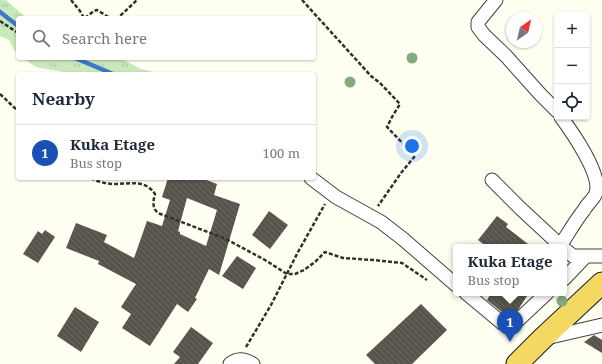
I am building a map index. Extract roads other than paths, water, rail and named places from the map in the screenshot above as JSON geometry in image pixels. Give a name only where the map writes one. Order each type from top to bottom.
[{"type":"highway","points":[[518,364],[542,339],[602,283]]},
{"type":"street","points":[[496,0],[478,22],[478,27],[554,108]]},
{"type":"street","points":[[563,120],[593,168],[598,182],[597,192],[583,210],[564,244]]},
{"type":"street","points":[[314,180],[331,193],[381,222],[403,238],[453,282]]},
{"type":"street","points":[[492,180],[559,244]]},
{"type":"street","points":[[567,251],[573,256],[602,256]]},
{"type":"street","points":[[567,276],[586,256]]},
{"type":"street","points":[[470,296],[502,323],[510,326],[544,296]]},
{"type":"street","points":[[542,339],[602,325]]},
{"type":"street","points":[[235,362],[247,361],[252,364]]},
{"type":"waterway","points":[[0,12],[16,24]]},
{"type":"waterway","points":[[80,60],[108,72]]},
{"type":"place","name":"Kuka Etage","points":[[510,342]]}]
